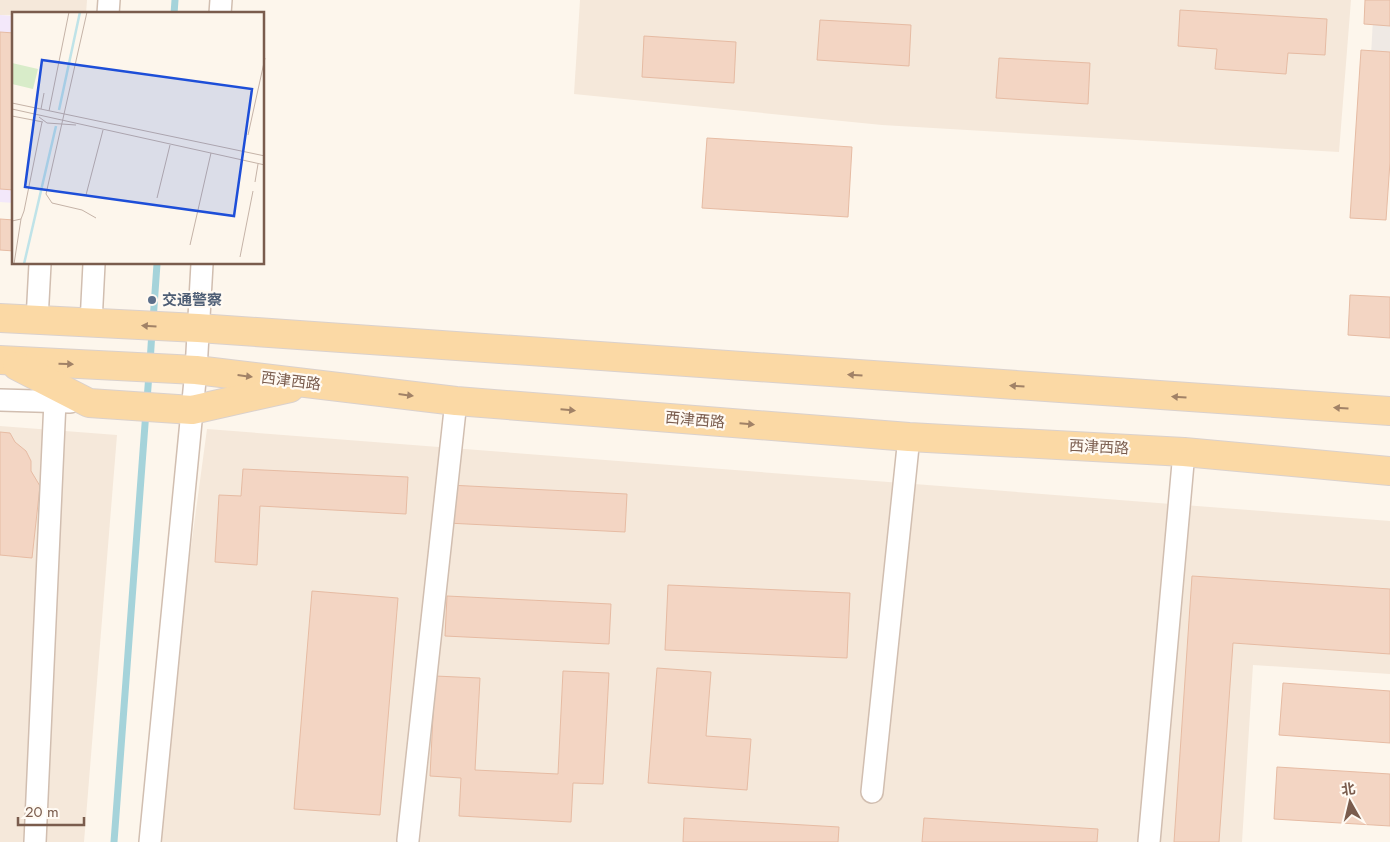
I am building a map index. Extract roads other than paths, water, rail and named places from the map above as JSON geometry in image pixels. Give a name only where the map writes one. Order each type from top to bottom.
[{"type":"main road","points":[[0,318],[190,329],[1390,411]]},
{"type":"main road","points":[[3,361],[90,403],[192,410],[309,383]]},
{"type":"main road","name":"西津西路","points":[[3,361],[188,370],[456,401],[909,437],[1184,452],[1390,471]]},
{"type":"street","points":[[37,320],[40,265]]},
{"type":"street","points":[[94,265],[103,324]]},
{"type":"street","points":[[150,842],[192,410],[188,370],[190,329],[202,265]]},
{"type":"street","points":[[0,400],[90,403]]},
{"type":"street","points":[[35,842],[55,401]]},
{"type":"street","points":[[408,840],[456,401]]},
{"type":"street","points":[[872,792],[909,437]]},
{"type":"street","points":[[1149,842],[1184,452]]},
{"type":"waterway","points":[[174,12],[175,0]]},
{"type":"waterway","points":[[153,321],[157,265]]},
{"type":"waterway","points":[[150,363],[152,331]]},
{"type":"waterway","points":[[147,400],[149,374]]},
{"type":"waterway","points":[[114,842],[146,411]]},
{"type":"place","name":"交通警察","points":[[152,300]]}]
